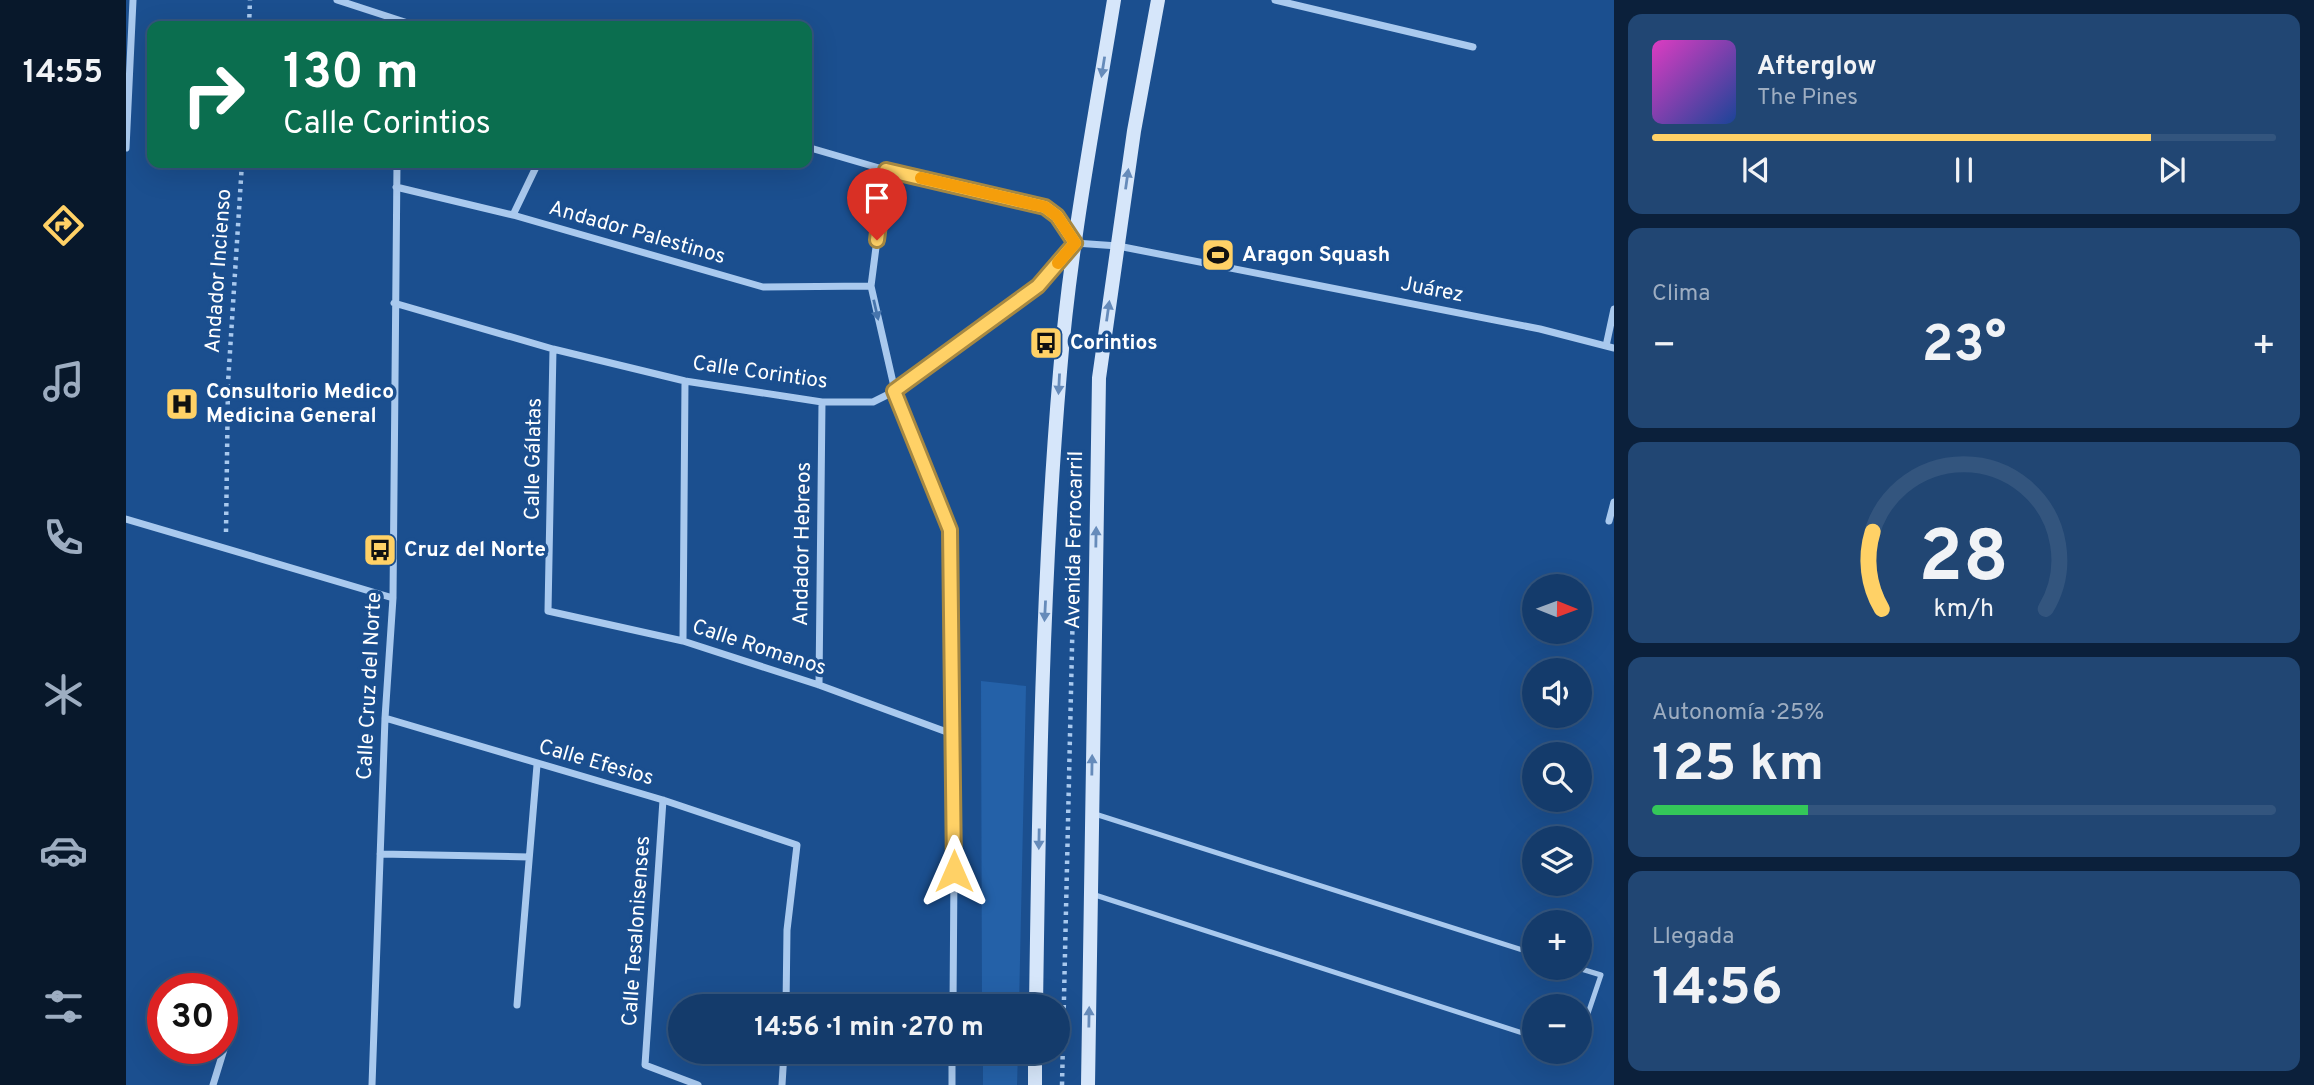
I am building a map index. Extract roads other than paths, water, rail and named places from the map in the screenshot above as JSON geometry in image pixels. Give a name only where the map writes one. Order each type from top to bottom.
[{"type":"main road","name":"Avenida Ferrocarril","points":[[1036,994],[1041,688],[1060,371],[1075,243],[1114,0]]},
{"type":"main road","name":"Avenida Ferrocarril","points":[[1088,1085],[1099,378],[1134,131],[1158,0]]},
{"type":"main road","points":[[1035,1064],[1035,1085]]},
{"type":"street","points":[[126,148],[133,0]]},
{"type":"street","points":[[337,0],[392,21]]},
{"type":"street","points":[[1275,0],[1473,47]]},
{"type":"street","points":[[812,148],[886,170],[1045,207],[1057,216],[1075,243]]},
{"type":"street","name":"Calle Cruz del Norte","points":[[372,1085],[385,718],[393,598],[397,168]]},
{"type":"street","points":[[513,215],[536,168]]},
{"type":"street","points":[[886,170],[871,286],[894,391],[950,530],[955,735],[953,994]]},
{"type":"street","name":"Andador Palestinos","points":[[396,187],[513,215],[763,287],[871,286]]},
{"type":"street","name":"Juárez","points":[[1075,243],[1118,246],[1540,329],[1610,347]]},
{"type":"street","name":"Calle Corintios","points":[[394,303],[553,349],[685,381],[821,402],[873,402],[894,391],[1038,286],[1075,243]]},
{"type":"street","points":[[1610,347],[1614,309]]},
{"type":"street","name":"Calle Gálatas","points":[[548,611],[553,349]]},
{"type":"street","points":[[683,641],[685,381]]},
{"type":"street","name":"Andador Hebreos","points":[[819,685],[821,402]]},
{"type":"street","points":[[1609,521],[1614,502]]},
{"type":"street","points":[[126,519],[393,598]]},
{"type":"street","name":"Calle Romanos","points":[[548,611],[683,641],[819,685],[955,735]]},
{"type":"street","name":"Calle Efesios","points":[[385,718],[663,800],[797,845],[787,930],[786,994]]},
{"type":"street","points":[[517,1005],[537,765]]},
{"type":"street","name":"Calle Tesalonisenses","points":[[663,800],[645,1065],[698,1085]]},
{"type":"street","points":[[380,854],[529,857]]},
{"type":"street","points":[[213,1085],[219,1064]]},
{"type":"street","points":[[782,1085],[783,1064]]},
{"type":"street","points":[[952,1085],[953,1064]]},
{"type":"lane","points":[[1092,813],[1522,950]]},
{"type":"lane","points":[[1091,894],[1522,1033]]},
{"type":"lane","points":[[1592,972],[1601,975],[1592,1002]]},
{"type":"place","name":"Aragon Squash","points":[[1218,255]]},
{"type":"place","name":"Corintios","points":[[1046,343]]},
{"type":"place","name":"Consultorio Medico Medicina General","points":[[182,404]]},
{"type":"place","name":"Cruz del Norte","points":[[380,550]]}]
